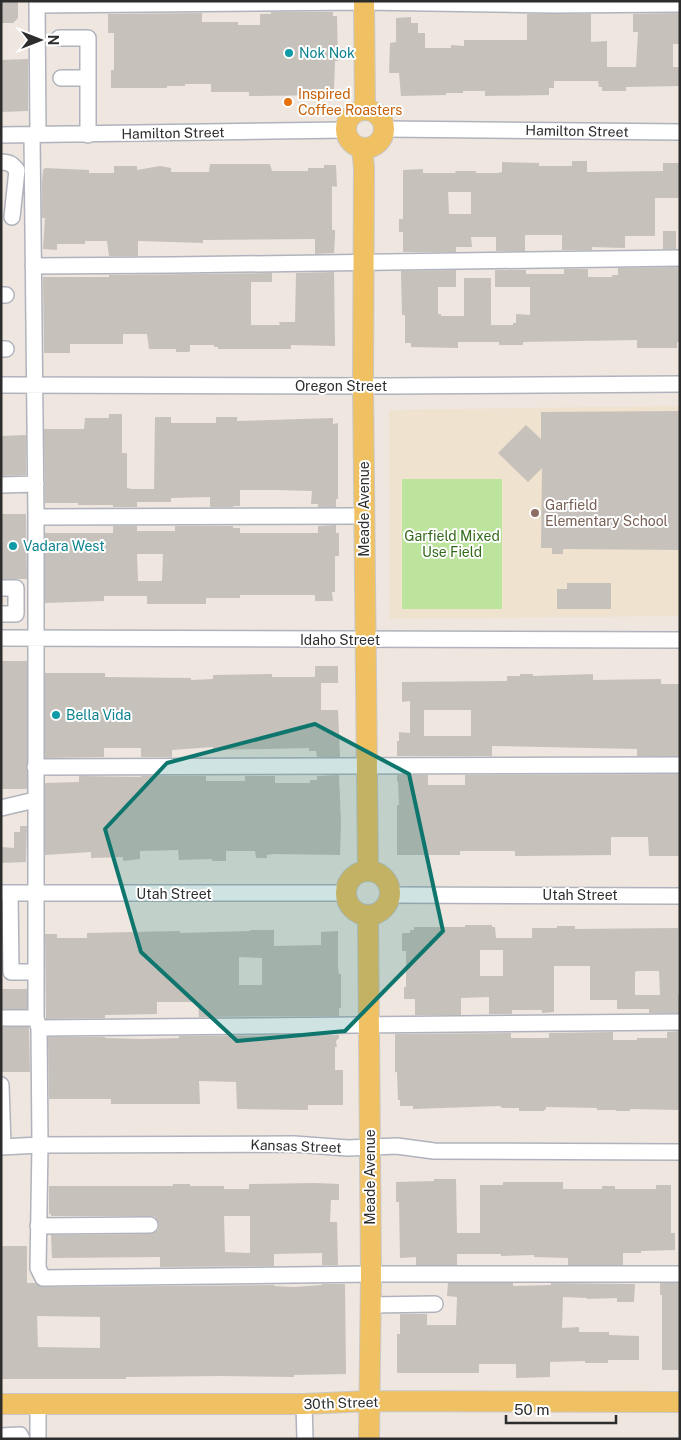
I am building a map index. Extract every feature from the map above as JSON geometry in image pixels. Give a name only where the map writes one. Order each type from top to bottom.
[{"type":"main road","points":[[364,2],[365,109]]},
{"type":"main road","points":[[365,109],[379,114],[383,119],[384,129],[378,144],[362,148],[353,144],[346,130],[351,116],[365,109]]},
{"type":"main road","name":"Meade Avenue","points":[[362,148],[364,168],[363,386],[368,871]]},
{"type":"main road","points":[[368,871],[380,874],[384,878],[388,883],[390,895],[385,907],[368,915],[358,912],[353,908],[346,894],[352,878],[368,871]]},
{"type":"main road","name":"Meade Avenue","points":[[368,915],[371,1274],[369,1439]]},
{"type":"main road","name":"30th Street","points":[[1,1404],[304,1404],[369,1401],[680,1402]]},
{"type":"street","points":[[680,4],[552,5],[364,2],[37,3],[35,135],[31,217],[36,484],[36,972],[40,1145],[38,1268],[43,1278],[371,1274],[680,1274]]},
{"type":"street","points":[[59,38],[88,38],[88,135]]},
{"type":"street","points":[[61,78],[88,78]]},
{"type":"street","name":"Hamilton Street","points":[[384,129],[680,132]]},
{"type":"street","name":"Hamilton Street","points":[[1,136],[346,130]]},
{"type":"street","points":[[1,162],[12,164],[17,170],[8,218],[31,217]]},
{"type":"street","points":[[32,266],[680,258]]},
{"type":"street","name":"Oregon Street","points":[[1,385],[363,386],[680,384]]},
{"type":"street","points":[[1,485],[36,484]]},
{"type":"street","points":[[36,517],[364,516]]},
{"type":"street","points":[[1,588],[16,588],[16,614],[1,614]]},
{"type":"street","name":"Idaho Street","points":[[1,638],[680,640]]},
{"type":"street","points":[[35,767],[680,765]]},
{"type":"street","points":[[1,808],[35,800]]},
{"type":"street","points":[[6,893],[11,972],[36,972]]},
{"type":"street","name":"Utah Street","points":[[6,893],[346,894]]},
{"type":"street","name":"Utah Street","points":[[390,895],[680,896]]},
{"type":"street","points":[[1,1018],[37,1023],[369,1026],[680,1022]]},
{"type":"street","points":[[1,1085],[2,1147]]},
{"type":"street","name":"Kansas Street","points":[[2,1147],[40,1145],[294,1144],[348,1148],[397,1146],[434,1151],[680,1152]]},
{"type":"street","points":[[38,1226],[150,1225]]},
{"type":"street","points":[[371,1305],[435,1304]]},
{"type":"street","points":[[38,1404],[38,1439]]},
{"type":"street","points":[[304,1404],[305,1439]]},
{"type":"street","points":[[1,1436],[20,1435],[22,1439]]},
{"type":"highlighted area","points":[[315,724],[409,774],[443,931],[345,1031],[237,1041],[141,952],[105,829],[167,763]]},
{"type":"shaded area","name":"Garfield Elementary School","points":[[680,406],[680,616],[390,619],[389,410]]},
{"type":"green space","name":"Garfield Mixed Use Field","points":[[402,479],[502,479],[502,609],[402,609]]},
{"type":"building","points":[[1,1],[18,1],[18,18],[13,23],[1,23]]},
{"type":"building","points":[[271,12],[333,12],[333,16],[337,16],[338,61],[335,61],[334,91],[329,91],[329,95],[249,96],[249,92],[211,92],[211,84],[185,84],[185,86],[167,86],[167,88],[111,88],[111,70],[114,70],[114,33],[108,33],[108,14],[202,13],[202,22],[238,22],[238,25],[260,25],[260,14],[271,14]]},
{"type":"building","points":[[680,13],[680,44],[673,44],[673,67],[680,67],[680,86],[626,87],[626,91],[602,91],[598,81],[554,81],[554,88],[549,88],[549,95],[485,96],[485,91],[463,91],[463,93],[446,93],[446,95],[401,96],[399,73],[389,73],[390,43],[396,42],[396,18],[411,17],[411,23],[418,23],[418,33],[425,33],[425,48],[451,48],[451,45],[464,46],[464,40],[527,40],[527,14],[591,14],[591,42],[607,41],[607,67],[636,67],[638,32],[633,32],[633,14]]},
{"type":"building","points":[[28,59],[28,111],[1,112],[1,60]]},
{"type":"building","points":[[572,161],[587,161],[587,172],[663,171],[663,163],[680,163],[680,198],[655,198],[655,236],[625,236],[625,248],[592,247],[592,250],[562,250],[562,235],[525,235],[525,251],[496,251],[496,237],[471,237],[472,247],[456,247],[456,252],[403,252],[403,232],[399,232],[399,219],[403,219],[403,170],[423,169],[423,173],[476,171],[476,173],[498,173],[502,172],[502,162],[539,163],[539,166],[572,166]],"holes":[[[448,192],[471,192],[471,214],[449,214]]]},
{"type":"building","points":[[210,164],[270,164],[272,171],[308,171],[308,168],[324,168],[324,165],[336,165],[337,187],[332,186],[332,230],[335,230],[334,253],[315,254],[315,239],[203,240],[203,243],[138,241],[138,256],[109,256],[107,241],[85,241],[85,244],[57,244],[57,250],[43,249],[45,218],[42,218],[42,183],[43,170],[45,168],[89,170],[89,173],[114,173],[114,166],[137,166],[137,170],[160,166],[171,168],[171,172],[209,172]]},
{"type":"building","points":[[663,231],[676,231],[676,249],[663,249]]},
{"type":"building","points":[[680,267],[680,342],[677,342],[677,348],[637,348],[637,340],[523,342],[523,345],[499,345],[499,342],[458,342],[458,348],[411,347],[411,343],[405,343],[405,315],[402,315],[401,271],[456,270],[456,287],[438,287],[438,314],[441,314],[441,316],[464,316],[464,278],[491,278],[491,325],[513,325],[513,323],[516,323],[516,314],[530,315],[530,287],[495,287],[495,270],[526,270],[526,274],[564,274],[564,269],[588,269],[588,277],[612,277],[612,275],[618,275],[618,268]]},
{"type":"building","points":[[334,272],[335,346],[291,345],[291,349],[218,349],[214,345],[190,345],[189,352],[176,352],[176,349],[149,349],[147,334],[123,334],[123,344],[70,344],[70,353],[44,353],[43,277],[272,273],[272,282],[251,282],[251,325],[280,325],[279,322],[295,322],[296,273]]},
{"type":"building","points":[[680,411],[680,550],[563,549],[563,554],[552,554],[552,548],[541,548],[542,468],[528,482],[498,453],[526,425],[541,439],[541,412]]},
{"type":"building","points":[[109,414],[122,414],[122,453],[127,453],[127,488],[132,489],[154,489],[155,417],[171,417],[171,423],[216,423],[216,417],[237,417],[237,421],[333,418],[333,424],[338,423],[338,499],[336,499],[336,507],[318,507],[318,504],[311,504],[312,491],[277,490],[240,490],[240,506],[233,507],[210,507],[210,497],[171,498],[171,502],[137,502],[137,507],[45,503],[44,429],[84,429],[85,418],[109,418]]},
{"type":"building","points":[[26,435],[26,475],[1,476],[1,436]]},
{"type":"building","name":"Vadara West","points":[[1,514],[26,514],[27,579],[1,579]]},
{"type":"building","points":[[336,525],[336,533],[339,533],[339,556],[335,556],[335,592],[332,592],[333,601],[315,601],[315,595],[240,595],[240,598],[206,598],[206,604],[147,604],[147,596],[104,596],[104,601],[45,603],[45,533],[113,533],[113,526],[137,526],[137,531],[175,531],[175,526],[233,526],[233,528],[240,528],[240,533],[318,533],[318,526]],"holes":[[[137,554],[163,554],[162,581],[138,581]]]},
{"type":"building","points":[[567,583],[611,583],[611,609],[557,609],[557,589],[567,589]]},
{"type":"building","points":[[1,661],[27,661],[27,789],[1,789]]},
{"type":"building","points":[[315,666],[338,666],[338,683],[321,683],[321,710],[338,710],[340,757],[317,757],[316,751],[309,751],[309,748],[213,750],[213,747],[172,750],[172,757],[141,757],[141,748],[104,748],[104,757],[45,758],[45,673],[105,673],[105,677],[191,678],[191,680],[213,679],[213,675],[272,674],[272,677],[315,677]]},
{"type":"building","points":[[520,674],[533,674],[533,676],[593,674],[593,680],[661,679],[661,684],[680,684],[680,756],[637,756],[637,749],[492,746],[492,756],[397,756],[399,732],[410,733],[410,701],[402,702],[402,682],[507,681],[507,676],[520,676]],"holes":[[[424,710],[471,710],[471,736],[424,736]]]},
{"type":"building","points":[[680,774],[680,856],[649,856],[648,837],[611,837],[611,855],[515,856],[515,851],[460,851],[460,855],[397,855],[397,805],[399,805],[397,775],[428,775],[428,785],[465,785],[465,775]]},
{"type":"building","points":[[339,775],[340,855],[274,854],[267,855],[267,858],[256,858],[255,851],[226,851],[226,861],[212,861],[212,859],[179,860],[178,850],[140,851],[140,859],[123,861],[123,857],[91,858],[91,852],[45,855],[45,783],[79,782],[79,776],[206,776],[206,781],[245,781],[245,776],[275,776],[275,783],[310,783],[310,780],[317,780],[317,776]]},
{"type":"building","points":[[20,826],[27,826],[26,862],[1,863],[1,847],[14,848],[14,832],[20,832]]},
{"type":"building","points":[[465,925],[492,925],[492,927],[495,927],[496,938],[532,938],[532,928],[557,928],[557,926],[575,926],[575,929],[678,928],[678,995],[680,995],[680,1013],[649,1013],[649,1009],[617,1009],[617,1000],[590,1000],[590,966],[554,966],[554,1012],[542,1013],[542,1010],[512,1010],[512,1014],[489,1014],[489,997],[461,998],[461,1015],[415,1015],[415,999],[404,999],[406,951],[402,951],[402,933],[410,933],[410,930],[414,930],[414,927],[465,927]],"holes":[[[480,950],[503,950],[503,976],[480,976]],[[659,971],[660,995],[635,995],[635,972]]]},
{"type":"building","points":[[274,930],[274,946],[321,945],[321,932],[338,931],[338,967],[339,974],[341,974],[341,1008],[339,1008],[339,1016],[199,1017],[198,1002],[157,1002],[157,1014],[105,1015],[105,1018],[46,1019],[45,934],[57,934],[57,938],[87,938],[87,933]],"holes":[[[239,957],[262,958],[262,985],[239,985]]]},
{"type":"building","points":[[1,989],[27,989],[27,1009],[1,1009]]},
{"type":"building","points":[[1,1027],[29,1027],[30,1072],[1,1072]]},
{"type":"building","points":[[680,1031],[680,1110],[630,1109],[630,1111],[616,1111],[597,1110],[597,1108],[546,1107],[543,1111],[519,1111],[519,1108],[502,1108],[500,1106],[413,1109],[413,1106],[400,1106],[400,1100],[398,1100],[397,1072],[395,1072],[395,1034],[511,1033],[511,1038],[549,1038],[549,1033],[613,1032],[613,1040],[637,1040],[637,1038],[667,1038],[667,1032]]},
{"type":"building","points":[[339,1035],[336,1041],[337,1047],[335,1047],[335,1070],[343,1070],[343,1105],[308,1105],[308,1110],[237,1109],[236,1082],[199,1081],[200,1104],[111,1104],[111,1099],[49,1099],[48,1037],[143,1039],[179,1038],[179,1036]]},
{"type":"building","points":[[434,1179],[456,1179],[457,1233],[480,1233],[480,1185],[503,1185],[503,1182],[563,1182],[563,1189],[602,1189],[602,1186],[615,1186],[615,1189],[656,1189],[656,1185],[671,1185],[671,1233],[675,1233],[675,1250],[623,1253],[623,1265],[568,1265],[568,1258],[534,1257],[534,1255],[457,1254],[457,1265],[416,1265],[416,1257],[400,1258],[399,1202],[396,1202],[396,1182],[434,1181]]},
{"type":"building","points":[[173,1184],[190,1184],[190,1186],[224,1186],[224,1189],[249,1189],[249,1184],[339,1184],[339,1200],[331,1200],[330,1222],[337,1222],[338,1265],[322,1265],[322,1253],[274,1254],[274,1266],[160,1267],[160,1257],[52,1258],[51,1235],[150,1234],[158,1230],[159,1224],[155,1217],[150,1216],[51,1216],[49,1214],[49,1186],[173,1186]],"holes":[[[224,1216],[250,1216],[250,1253],[225,1252]]]},
{"type":"building","points":[[1,1246],[27,1246],[27,1283],[35,1283],[43,1287],[274,1285],[294,1287],[345,1284],[346,1374],[294,1375],[294,1377],[220,1376],[126,1377],[126,1379],[1,1379]],"holes":[[[37,1316],[100,1317],[100,1348],[38,1347]]]},
{"type":"building","points":[[448,1283],[513,1283],[513,1286],[551,1285],[551,1283],[635,1284],[634,1302],[617,1302],[617,1298],[587,1299],[563,1297],[562,1328],[579,1327],[579,1332],[609,1332],[609,1335],[639,1336],[639,1360],[608,1360],[608,1363],[585,1363],[585,1361],[550,1362],[550,1377],[516,1378],[516,1364],[479,1364],[479,1373],[397,1373],[397,1334],[400,1334],[400,1314],[427,1314],[427,1325],[456,1325],[457,1297],[447,1296]]},
{"type":"building","points":[[660,1283],[680,1283],[680,1370],[662,1370],[662,1295],[660,1295]]},
{"type":"place","name":"Nok Nok","points":[[289,53]]},
{"type":"place","name":"Inspired Coffee Roasters","points":[[288,102]]},
{"type":"place","name":"Garfield Elementary School","points":[[535,513]]},
{"type":"place","name":"Vadara West","points":[[13,546]]},
{"type":"place","name":"Bella Vida","points":[[56,715]]}]
